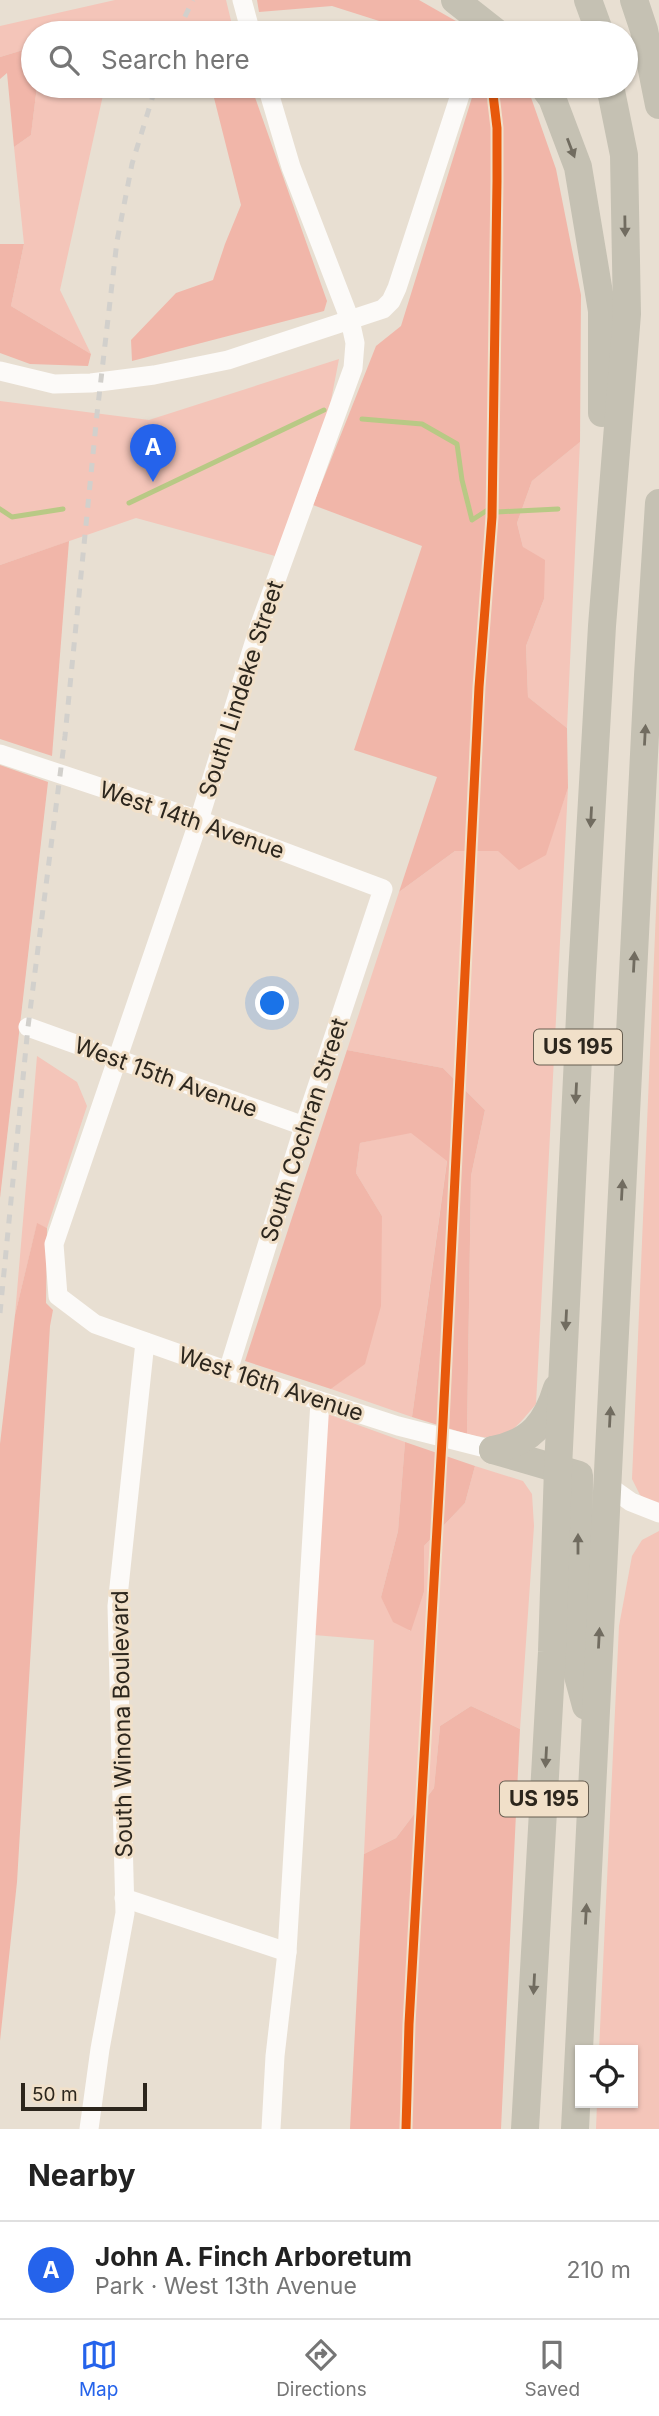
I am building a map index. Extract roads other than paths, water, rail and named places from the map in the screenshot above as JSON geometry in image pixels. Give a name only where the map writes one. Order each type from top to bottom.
[{"type":"highway","points":[[455,0],[482,21]]},
{"type":"highway","points":[[588,0],[596,21]]},
{"type":"highway","points":[[634,0],[645,30],[659,106]]},
{"type":"highway","points":[[552,98],[579,167],[602,311],[603,626]]},
{"type":"highway","name":"US 195","points":[[525,2129],[548,1724],[568,1472],[563,1367],[582,961],[626,314],[624,155],[612,98]]},
{"type":"highway","name":"US 195","points":[[575,2129],[659,503]]},
{"type":"highway","name":"US 195","points":[[654,610],[659,575]]},
{"type":"highway","points":[[493,1450],[526,1439],[544,1419],[563,1367]]},
{"type":"highway","points":[[493,1450],[607,1485]]},
{"type":"highway","points":[[493,1450],[536,1470],[543,1480],[545,1495],[535,1677],[548,1724]]},
{"type":"highway","points":[[568,1472],[578,1676],[594,1732]]},
{"type":"street","name":"South Lindeke Street","points":[[58,1296],[54,1244],[198,820],[267,605],[353,368],[355,343],[350,320],[291,167],[271,98]]},
{"type":"street","points":[[0,371],[54,384],[123,380],[228,360],[383,309],[395,295],[459,98]]},
{"type":"street","name":"West 14th Avenue","points":[[0,754],[198,820],[383,890]]},
{"type":"street","name":"South Cochran Street","points":[[228,1371],[304,1126],[383,890]]},
{"type":"street","name":"West 15th Avenue","points":[[28,1027],[304,1126]]},
{"type":"street","name":"West 16th Avenue","points":[[58,1296],[95,1324],[145,1342],[398,1426],[493,1450]]},
{"type":"street","name":"South Winona Boulevard","points":[[89,2129],[100,2049],[122,1936],[124,1898],[117,1606],[145,1342]]},
{"type":"street","points":[[271,2129],[275,2056],[287,1952],[320,1401]]},
{"type":"street","points":[[607,1485],[631,1502],[659,1513]]},
{"type":"street","points":[[124,1898],[287,1952]]},
{"type":"waterway","points":[[129,503],[324,410]]},
{"type":"waterway","points":[[362,419],[422,424],[457,444],[472,520],[486,511]]},
{"type":"waterway","points":[[0,509],[12,517],[63,509]]},
{"type":"waterway","points":[[497,512],[558,509]]},
{"type":"railway","points":[[183,21],[193,0]]},
{"type":"railway","points":[[0,1313],[28,1027],[65,736],[117,241],[132,164],[152,98]]},
{"type":"place","name":"John A. Finch Arboretum","points":[[153,482]]}]
